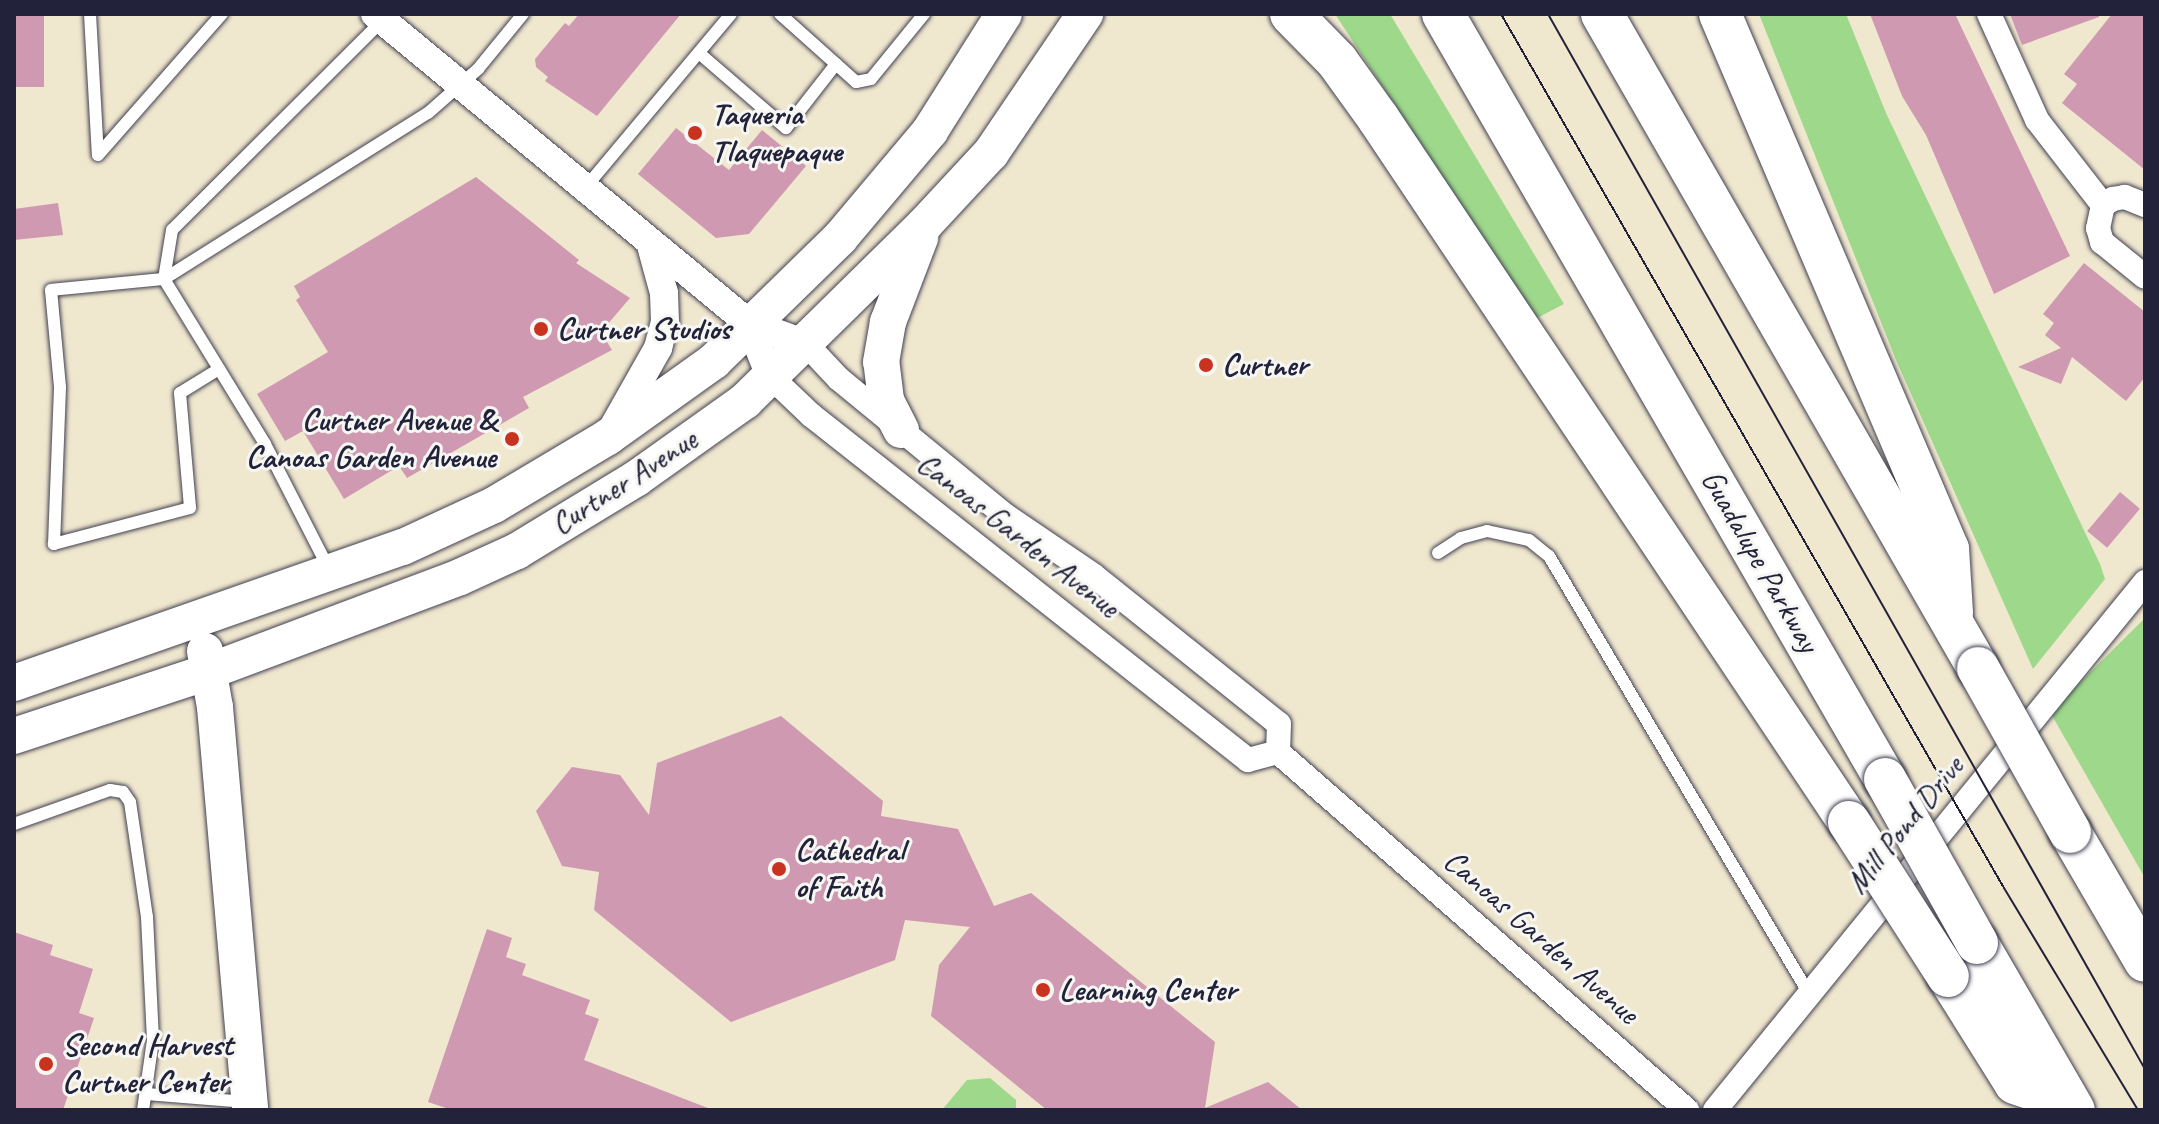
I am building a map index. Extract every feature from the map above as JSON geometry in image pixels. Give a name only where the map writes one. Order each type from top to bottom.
[{"type":"highway","points":[[1291,14],[1337,61],[1517,324],[1849,822],[2015,1083],[2071,1106]]},
{"type":"highway","name":"Guadalupe Parkway","points":[[1443,14],[2071,1106]]},
{"type":"highway","points":[[1602,14],[2145,961]]},
{"type":"highway","points":[[1720,14],[1948,549],[1953,622]]},
{"type":"main road","name":"Curtner Avenue","points":[[14,683],[332,575],[494,505],[608,437],[714,361],[749,323],[840,238],[930,131],[1004,14]]},
{"type":"main road","name":"Curtner Avenue","points":[[14,736],[210,671],[401,600],[517,551],[637,478],[770,376],[924,225],[991,153],[1085,14]]},
{"type":"main road","points":[[901,430],[886,400],[881,362],[888,322],[924,225]]},
{"type":"main road","points":[[198,622],[210,671],[250,1106]]},
{"type":"street","points":[[1989,14],[2037,120],[2103,205]]},
{"type":"street","name":"Canoas Garden Avenue","points":[[379,17],[749,323],[806,344],[901,430],[1006,516],[1093,575],[1279,724],[1278,752]]},
{"type":"street","points":[[2103,205],[2125,197],[2145,205]]},
{"type":"street","points":[[2103,205],[2098,228],[2102,242],[2145,277]]},
{"type":"street","points":[[608,437],[658,348],[665,322],[664,293],[650,242]]},
{"type":"street","name":"Canoas Garden Avenue","points":[[749,323],[770,376],[811,415],[1248,760],[1278,752]]},
{"type":"street","name":"Mill Pond Drive","points":[[1715,1110],[1808,992],[2145,582]]},
{"type":"street","name":"Canoas Garden Avenue","points":[[1278,752],[1687,1110]]},
{"type":"lane","points":[[90,14],[98,155],[214,17]]},
{"type":"lane","points":[[219,369],[180,393],[190,508],[54,544],[60,387],[51,290],[164,279],[428,113],[461,85],[523,14]]},
{"type":"lane","points":[[585,188],[731,14]]},
{"type":"lane","points":[[780,14],[856,82],[871,79],[924,14]]},
{"type":"lane","points":[[332,575],[219,369],[164,279],[172,230],[379,17]]},
{"type":"lane","points":[[699,53],[786,128],[836,64]]},
{"type":"lane","points":[[1438,553],[1461,538],[1487,531],[1509,532],[1549,556],[1808,992]]},
{"type":"lane","points":[[14,824],[110,790],[123,792],[130,802],[147,917],[153,1056],[143,1110]]},
{"type":"lane","points":[[146,1094],[250,1106]]},
{"type":"green space","points":[[1335,14],[1390,14],[1564,304],[1535,319]]},
{"type":"green space","points":[[1759,14],[1846,14],[1886,113],[2100,564],[2105,579],[2033,669],[1896,360]]},
{"type":"green space","points":[[2145,618],[2145,878],[2050,712]]},
{"type":"green space","points":[[990,1078],[1016,1100],[1016,1110],[942,1110],[967,1080]]},
{"type":"building","points":[[14,14],[44,14],[44,87],[14,87]]},
{"type":"building","points":[[579,14],[681,14],[597,116],[545,81],[548,77],[536,67],[535,59],[565,23],[569,26]]},
{"type":"building","points":[[1870,14],[1955,14],[2070,256],[1994,294],[1926,135],[1902,96]]},
{"type":"building","points":[[2010,14],[2099,14],[2099,17],[2022,45]]},
{"type":"building","points":[[2112,14],[2145,14],[2145,170],[2062,103],[2077,84],[2064,74]]},
{"type":"building","points":[[676,128],[729,170],[762,130],[806,166],[749,234],[716,238],[638,174]]},
{"type":"building","name":"Curtner Studios","points":[[476,177],[579,260],[576,263],[630,298],[601,332],[612,350],[523,397],[529,408],[407,478],[399,466],[344,499],[303,431],[285,441],[257,394],[328,352],[296,300],[300,297],[294,286]]},
{"type":"building","points":[[58,203],[63,235],[14,240],[14,209]]},
{"type":"building","points":[[2084,263],[2145,312],[2145,377],[2126,401],[2072,357],[2061,384],[2018,367],[2061,348],[2045,335],[2054,323],[2043,314]]},
{"type":"building","points":[[2120,492],[2140,509],[2107,548],[2087,531]]},
{"type":"building","name":"Cathedral of Faith","points":[[781,716],[883,801],[881,816],[958,829],[994,906],[1031,893],[1215,1042],[1205,1108],[1268,1082],[1302,1110],[1047,1110],[931,1016],[939,965],[970,927],[905,920],[895,960],[731,1022],[594,910],[599,872],[562,866],[536,811],[572,767],[620,775],[649,815],[657,763]]},
{"type":"building","points":[[487,929],[512,938],[506,957],[526,964],[522,975],[590,1000],[585,1014],[599,1019],[584,1060],[713,1110],[452,1110],[428,1102]]},
{"type":"building","name":"Second Harvest Curtner Center","points":[[14,932],[53,945],[50,955],[93,969],[79,1013],[94,1018],[63,1110],[14,1110]]},
{"type":"tram line","points":[[1501,14],[2004,888],[2138,1110]]},
{"type":"tram line","points":[[1548,14],[2145,1069]]},
{"type":"place","name":"Taqueria Tlaquepaque","points":[[695,133]]},
{"type":"place","name":"Curtner Studios","points":[[541,329]]},
{"type":"place","name":"Curtner","points":[[1206,365]]},
{"type":"place","name":"Curtner Avenue & Canoas Garden Avenue","points":[[512,439]]},
{"type":"place","name":"Cathedral of Faith","points":[[779,869]]},
{"type":"place","name":"Learning Center","points":[[1043,990]]},
{"type":"place","name":"Second Harvest Curtner Center","points":[[46,1064]]}]
